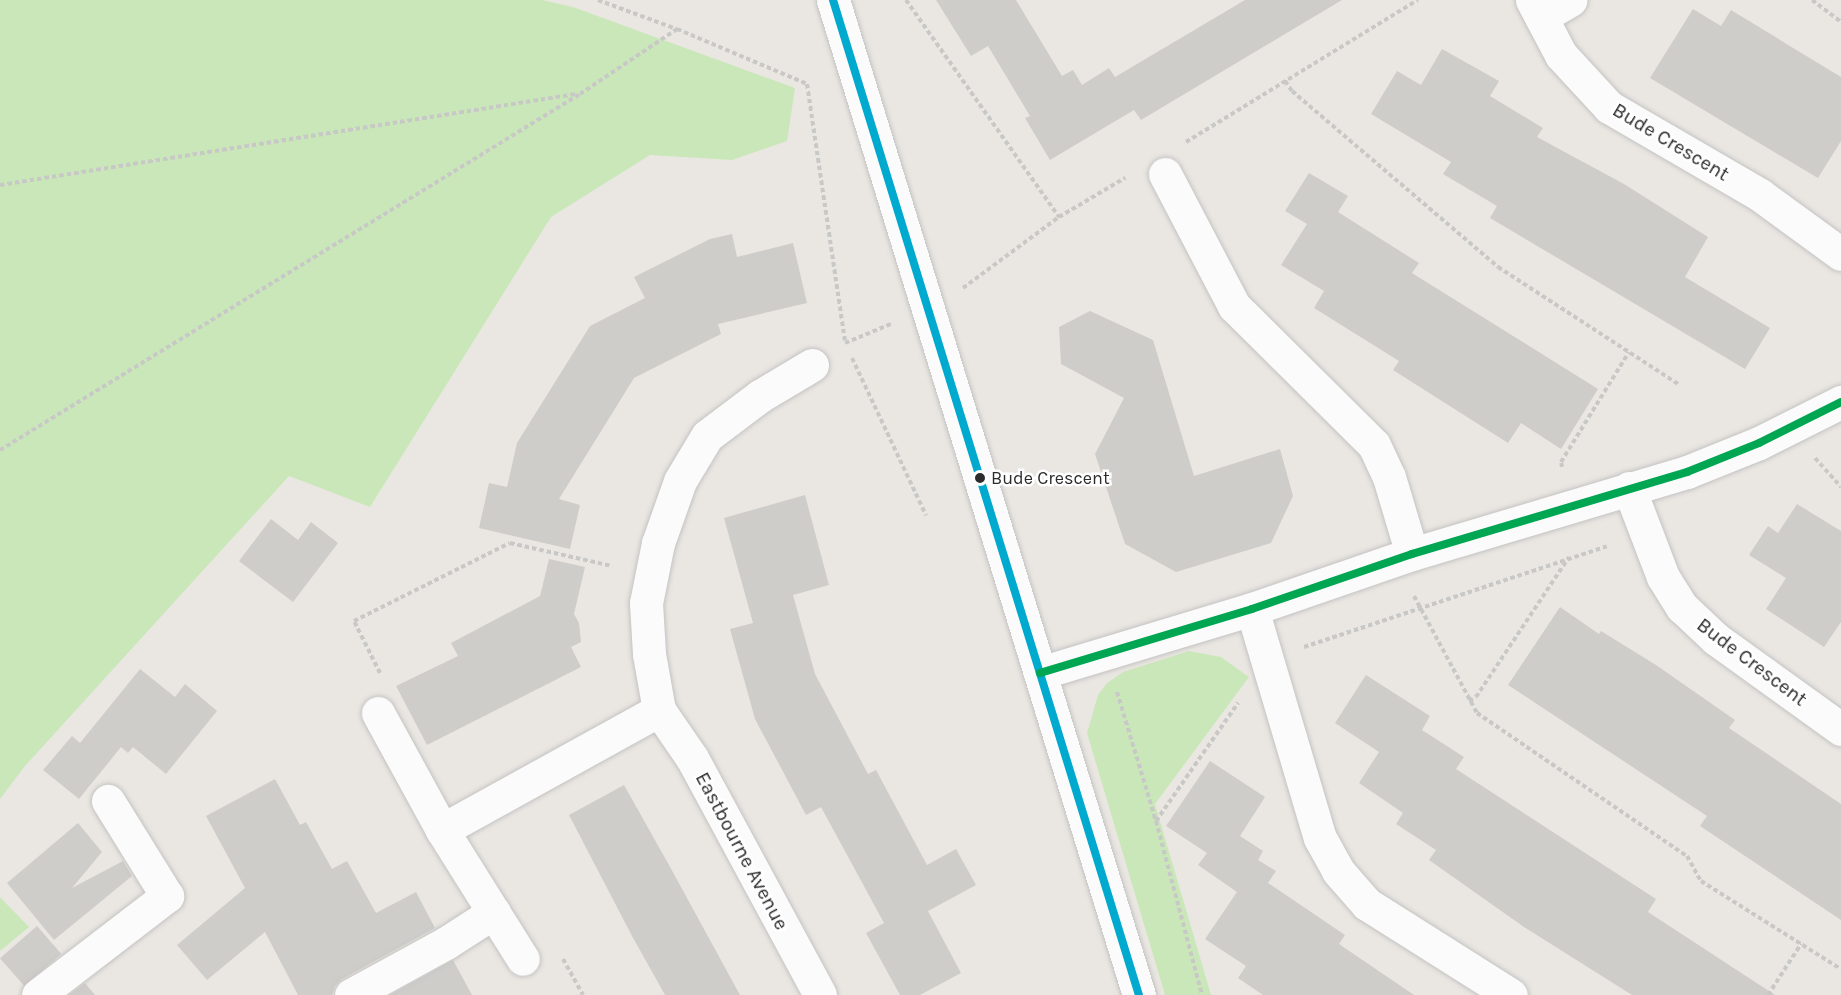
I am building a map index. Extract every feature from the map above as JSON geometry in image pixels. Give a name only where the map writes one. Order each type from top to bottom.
[{"type":"street","points":[[833,0],[1137,995]]},
{"type":"street","points":[[1536,8],[1571,0]]},
{"type":"street","name":"Bude Crescent","points":[[1536,8],[1561,55],[1609,107],[1760,195],[1841,254]]},
{"type":"street","points":[[1165,174],[1234,306],[1374,445],[1389,477],[1406,557]]},
{"type":"street","name":"Eastbourne Avenue","points":[[812,365],[760,396],[707,436],[680,481],[658,543],[646,603],[648,644],[659,710],[692,758],[820,995]]},
{"type":"street","points":[[1040,673],[1252,609],[1573,504],[1687,472],[1759,443],[1841,402]]},
{"type":"street","name":"Bude Crescent","points":[[1629,488],[1663,577],[1682,608],[1716,639],[1841,729]]},
{"type":"street","points":[[1252,609],[1269,658],[1320,838],[1338,871],[1367,903],[1511,995]]},
{"type":"street","points":[[442,830],[659,710]]},
{"type":"street","points":[[378,713],[442,830],[523,959]]},
{"type":"street","points":[[38,995],[167,896],[108,801]]},
{"type":"street","points":[[351,995],[446,943],[494,912]]},
{"type":"path","points":[[598,0],[677,29],[807,84],[845,343],[926,515]]},
{"type":"path","points":[[906,0],[1059,217]]},
{"type":"path","points":[[1812,0],[1841,22]]},
{"type":"path","points":[[0,450],[580,94],[677,29]]},
{"type":"path","points":[[1285,81],[1292,91],[1498,267],[1678,384]]},
{"type":"path","points":[[0,185],[580,94]]},
{"type":"path","points":[[812,365],[845,343],[900,320]]},
{"type":"path","points":[[1573,504],[1561,462],[1629,352]]},
{"type":"path","points":[[1156,821],[1269,658],[1569,557],[1646,535]]},
{"type":"path","points":[[378,713],[386,686],[354,621],[510,543],[652,575]]},
{"type":"path","points":[[1406,557],[1419,609],[1477,713],[1687,856],[1701,881],[1841,969]]},
{"type":"path","points":[[1469,701],[1476,697],[1569,557]]},
{"type":"path","points":[[1105,654],[1156,821],[1202,995]]},
{"type":"path","points":[[1768,995],[1801,944]]},
{"type":"green space","points":[[0,0],[542,0],[573,7],[795,88],[787,141],[732,160],[650,155],[551,217],[370,507],[289,476],[25,766],[0,799]]},
{"type":"green space","points":[[1189,651],[1221,657],[1249,677],[1155,804],[1211,995],[1165,995],[1087,733],[1098,695],[1107,683],[1123,672]]},
{"type":"green space","points":[[0,897],[29,927],[0,951]]},
{"type":"building","points":[[936,0],[1016,0],[1062,76],[1073,70],[1082,85],[1109,68],[1115,77],[1245,0],[1342,0],[1141,120],[1134,110],[1050,160],[1025,118],[1030,116],[988,46],[971,56]]},
{"type":"building","points":[[1693,9],[1721,26],[1731,10],[1841,77],[1841,141],[1818,178],[1650,78]]},
{"type":"building","points":[[1442,49],[1499,81],[1490,96],[1543,128],[1537,137],[1624,184],[1708,237],[1685,277],[1770,328],[1745,369],[1490,218],[1497,206],[1443,174],[1451,162],[1371,114],[1397,71],[1421,85]]},
{"type":"building","points":[[1309,173],[1348,196],[1338,212],[1419,263],[1412,273],[1598,389],[1561,449],[1521,423],[1508,443],[1393,370],[1399,361],[1314,308],[1324,291],[1281,265],[1307,224],[1285,211]]},
{"type":"building","points":[[732,234],[737,257],[793,243],[807,303],[718,324],[721,334],[634,378],[559,499],[580,505],[570,549],[479,528],[489,483],[507,487],[517,443],[590,326],[645,298],[634,277],[710,239]]},
{"type":"building","points":[[1090,311],[1153,340],[1194,476],[1280,449],[1293,496],[1271,543],[1176,572],[1125,544],[1095,454],[1124,398],[1061,364],[1059,327]]},
{"type":"building","points":[[805,495],[829,585],[793,595],[815,674],[868,774],[876,770],[927,865],[956,849],[976,885],[928,911],[961,973],[920,995],[900,995],[866,933],[884,923],[821,807],[806,815],[755,719],[730,629],[753,623],[724,518]]},
{"type":"building","points":[[1797,504],[1841,531],[1841,622],[1824,647],[1766,609],[1786,578],[1749,555],[1768,526],[1778,533]]},
{"type":"building","points":[[271,519],[298,540],[311,522],[338,543],[293,602],[239,561]]},
{"type":"building","points":[[549,559],[585,567],[574,614],[579,623],[581,642],[571,647],[581,667],[427,745],[396,686],[458,656],[451,643],[540,596]]},
{"type":"building","points":[[1560,607],[1599,634],[1601,631],[1656,665],[1735,720],[1729,728],[1841,804],[1841,920],[1700,826],[1707,816],[1508,685]]},
{"type":"building","points":[[140,669],[175,697],[185,684],[217,711],[166,774],[133,747],[128,753],[121,747],[79,799],[43,770],[72,736],[80,743]]},
{"type":"building","points":[[1366,675],[1430,716],[1422,730],[1464,757],[1456,769],[1656,899],[1648,912],[1775,995],[1632,995],[1524,927],[1429,860],[1436,850],[1396,824],[1403,813],[1359,783],[1379,752],[1335,723]]},
{"type":"building","points":[[1210,761],[1265,797],[1240,836],[1263,851],[1258,860],[1276,871],[1268,883],[1345,935],[1339,944],[1414,995],[1263,995],[1238,978],[1246,966],[1205,939],[1237,892],[1198,865],[1207,853],[1166,826]]},
{"type":"building","points":[[275,779],[300,825],[306,822],[332,869],[347,861],[376,913],[416,892],[435,928],[342,979],[335,986],[332,995],[298,995],[265,932],[207,980],[177,945],[245,888],[206,816]]},
{"type":"building","points":[[624,785],[740,995],[665,995],[632,936],[569,815]]},
{"type":"building","points":[[78,823],[102,852],[72,888],[123,861],[132,876],[54,940],[7,883]]},
{"type":"building","points":[[37,926],[61,954],[24,986],[0,958]]},
{"type":"building","points":[[453,960],[472,995],[390,995]]},
{"type":"building","points":[[85,983],[95,995],[69,995]]},
{"type":"transit line","points":[[833,0],[1139,995]]},
{"type":"transit line","points":[[1040,673],[1252,609],[1412,554],[1687,472],[1759,443],[1841,402]]},
{"type":"place","name":"Bude Crescent","points":[[980,478]]}]
